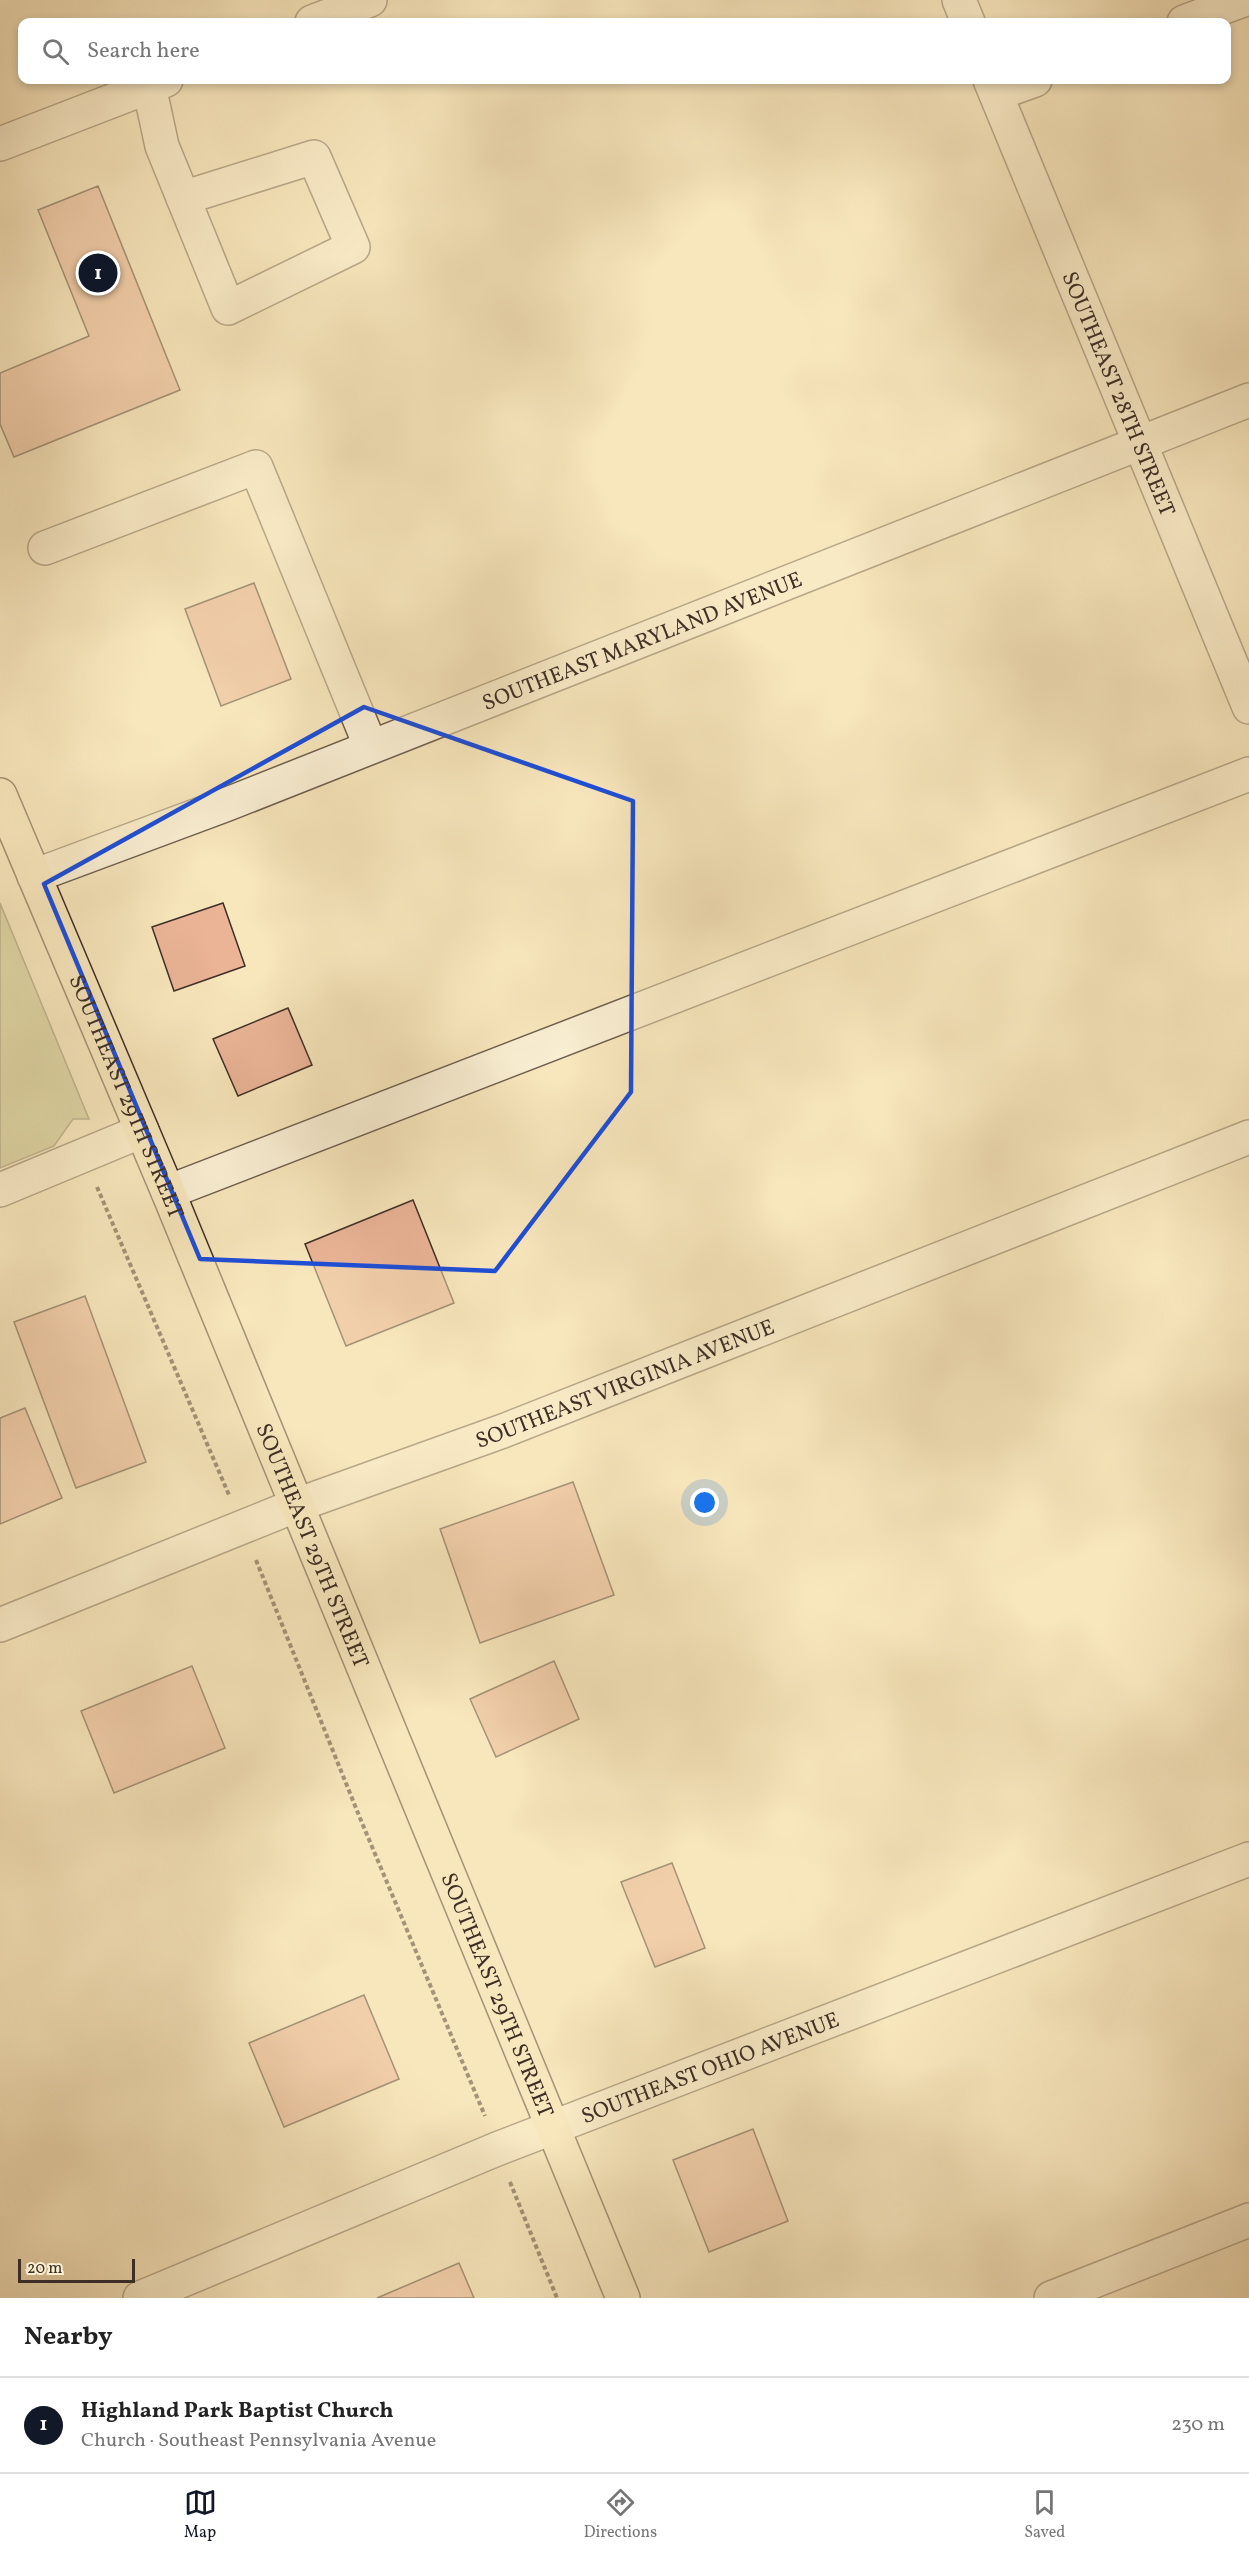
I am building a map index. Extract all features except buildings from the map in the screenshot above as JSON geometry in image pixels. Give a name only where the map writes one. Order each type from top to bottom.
[{"type":"main road","name":"SOUTHEAST 29TH STREET","points":[[0,795],[168,1192],[623,2298]]},
{"type":"street","points":[[323,18],[370,0]]},
{"type":"street","points":[[959,0],[966,18]]},
{"type":"street","points":[[1195,18],[1243,0]]},
{"type":"street","points":[[0,144],[154,84]]},
{"type":"street","points":[[157,84],[162,146],[183,198],[228,308],[353,247],[314,157],[183,198]]},
{"type":"street","points":[[993,87],[1011,84]]},
{"type":"street","name":"SOUTHEAST 28TH STREET","points":[[993,87],[1249,707]]},
{"type":"street","name":"SOUTHEAST MARYLAND AVENUE","points":[[34,876],[225,805],[1249,400]]},
{"type":"street","points":[[45,548],[256,468],[370,746]]},
{"type":"street","points":[[168,1192],[1249,774]]},
{"type":"street","points":[[0,1190],[142,1131]]},
{"type":"street","name":"SOUTHEAST VIRGINIA AVENUE","points":[[0,1624],[297,1505],[514,1427],[1249,1137]]},
{"type":"street","name":"SOUTHEAST OHIO AVENUE","points":[[140,2298],[497,2149],[1249,1859]]},
{"type":"street","points":[[1051,2298],[1249,2220]]},
{"type":"path","points":[[84,1155],[243,1527],[360,1818],[479,2098],[557,2298]]},
{"type":"highlighted area","points":[[364,707],[633,801],[631,1092],[495,1271],[200,1259],[44,884]]},
{"type":"green space","points":[[0,903],[89,1119],[73,1119],[54,1146],[0,1168]]},
{"type":"place","name":"Highland Park Baptist Church","points":[[98,273]]}]
